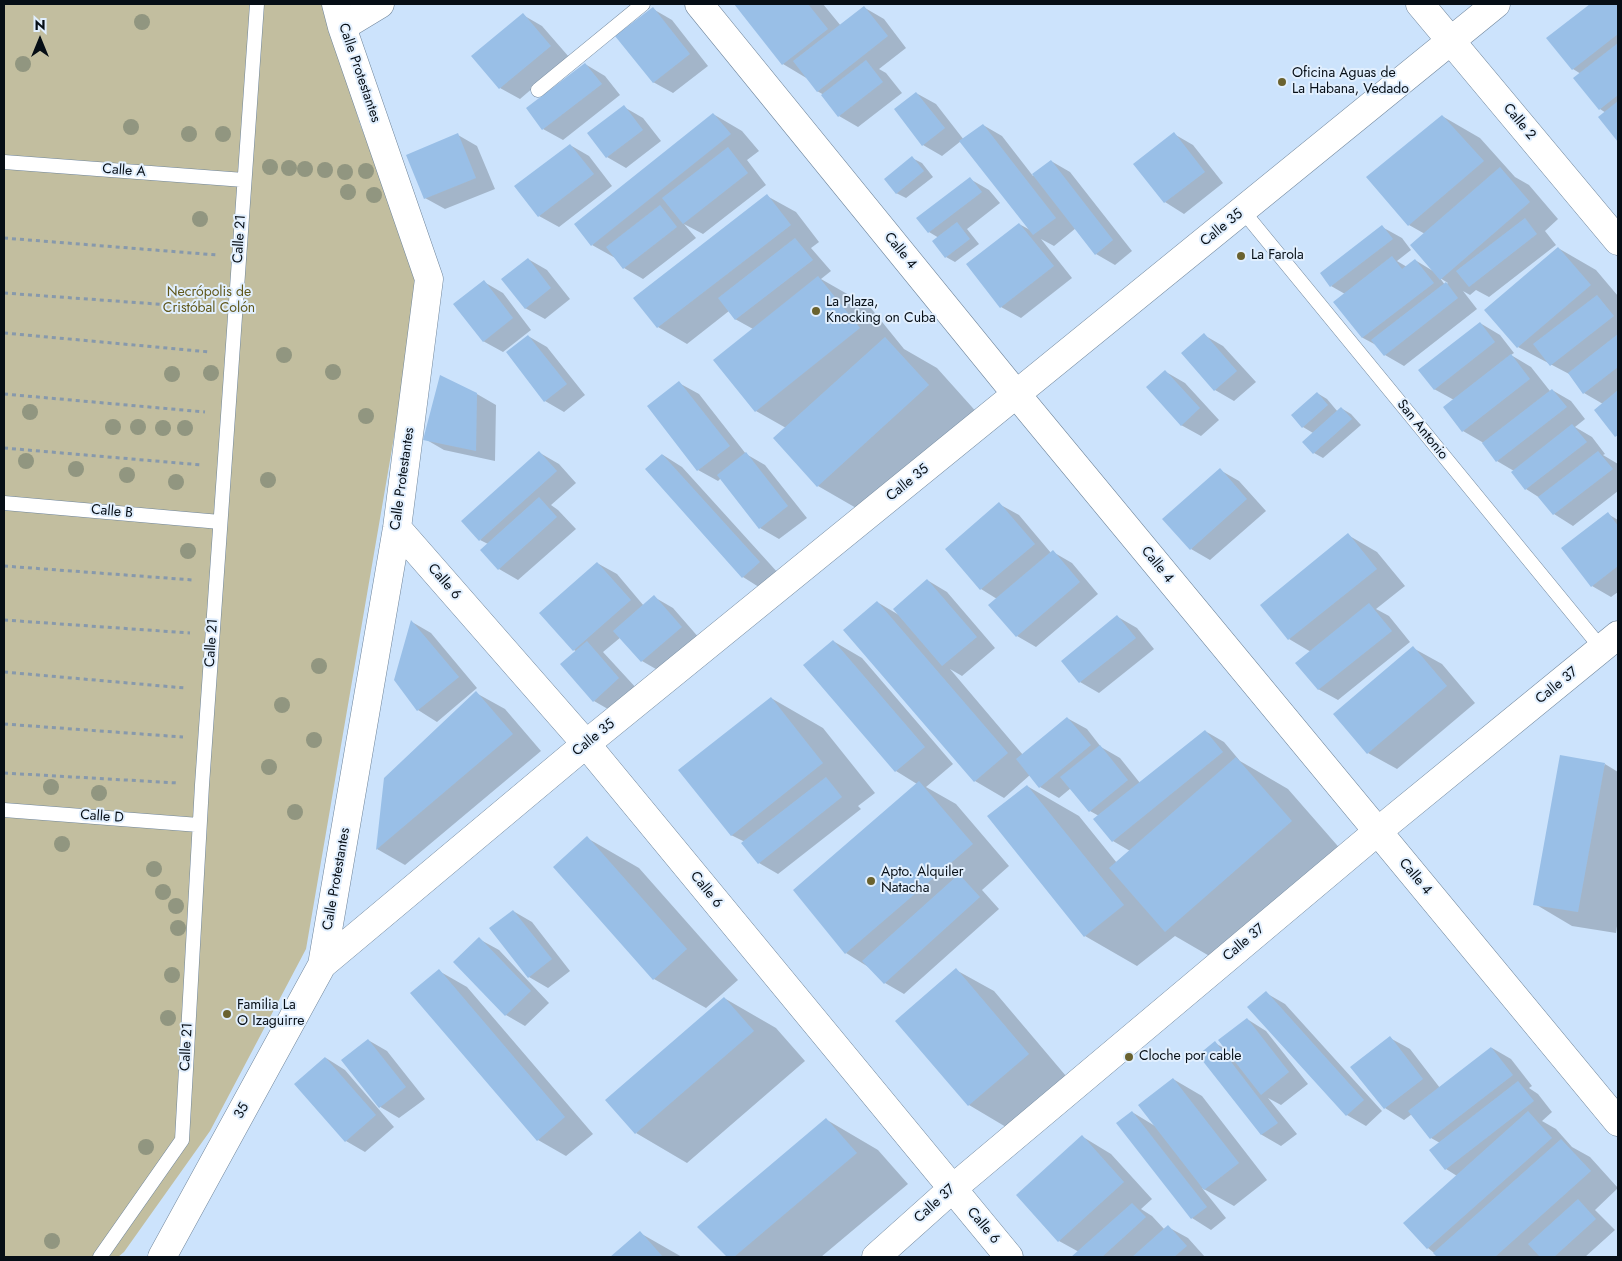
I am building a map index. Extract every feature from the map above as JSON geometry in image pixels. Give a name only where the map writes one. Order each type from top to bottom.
[{"type":"street","points":[[339,15],[380,4]]},
{"type":"street","name":"Calle 4","points":[[699,4],[1017,395],[1618,1122]]},
{"type":"street","name":"Calle 2","points":[[1420,4],[1618,241]]},
{"type":"street","name":"Calle 35","points":[[322,965],[586,744],[1496,4]]},
{"type":"street","name":"Calle Protestantes","points":[[322,965],[397,528],[429,279],[339,15]]},
{"type":"street","name":"Calle 6","points":[[397,528],[586,744],[1009,1257]]},
{"type":"street","name":"Calle 37","points":[[876,1257],[952,1189],[1377,832],[1610,642]]},
{"type":"street","name":"35","points":[[162,1257],[322,965]]},
{"type":"lane","name":"Calle 21","points":[[100,1257],[182,1140],[208,690],[257,4]]},
{"type":"lane","points":[[538,90],[643,4]]},
{"type":"lane","name":"Calle A","points":[[4,162],[244,180]]},
{"type":"lane","name":"San Antonio","points":[[1243,211],[1610,642]]},
{"type":"lane","name":"Calle B","points":[[4,503],[220,522]]},
{"type":"lane","name":"Calle D","points":[[4,810],[200,825]]},
{"type":"path","points":[[4,238],[238,256]]},
{"type":"path","points":[[4,293],[235,310]]},
{"type":"path","points":[[4,333],[232,354]]},
{"type":"path","points":[[4,394],[228,414]]},
{"type":"path","points":[[4,448],[224,467]]},
{"type":"path","points":[[4,566],[216,582]]},
{"type":"path","points":[[4,620],[212,635]]},
{"type":"path","points":[[4,672],[208,690]]},
{"type":"path","points":[[4,724],[205,739]]},
{"type":"path","points":[[4,773],[202,784]]},
{"type":"green space","name":"Necrópolis de Cristóbal Colón","points":[[4,4],[325,4],[360,124],[421,280],[306,949],[210,1131],[124,1252],[118,1257],[4,1257]]},
{"type":"building","points":[[734,4],[808,4],[828,29],[782,65]]},
{"type":"building","points":[[1590,4],[1618,4],[1618,34],[1572,70],[1546,38]]},
{"type":"building","points":[[864,6],[888,36],[817,92],[793,61]]},
{"type":"building","points":[[653,7],[690,54],[653,83],[615,36]]},
{"type":"building","points":[[523,13],[551,46],[499,89],[471,56]]},
{"type":"building","points":[[1618,43],[1618,95],[1599,110],[1573,78]]},
{"type":"building","points":[[866,60],[883,82],[838,117],[821,95]]},
{"type":"building","points":[[585,63],[602,84],[542,130],[526,108]]},
{"type":"building","points":[[916,92],[945,128],[922,146],[894,109]]},
{"type":"building","points":[[1618,101],[1618,142],[1598,117]]},
{"type":"building","points":[[624,105],[643,130],[606,158],[587,133]]},
{"type":"building","points":[[713,113],[731,134],[591,246],[574,224]]},
{"type":"building","points":[[1442,115],[1484,161],[1408,226],[1366,177]]},
{"type":"building","points":[[983,124],[1056,218],[1033,235],[959,141]]},
{"type":"building","points":[[1174,132],[1205,172],[1164,203],[1133,164]]},
{"type":"building","points":[[458,133],[476,178],[424,199],[406,155]]},
{"type":"building","points":[[570,144],[594,174],[538,217],[514,186]]},
{"type":"building","points":[[728,147],[748,173],[683,224],[662,198]]},
{"type":"building","points":[[912,156],[924,171],[896,194],[884,179]]},
{"type":"building","points":[[1051,160],[1113,240],[1095,255],[1032,174]]},
{"type":"building","points":[[1500,167],[1530,202],[1440,280],[1410,245]]},
{"type":"building","points":[[970,177],[982,192],[928,233],[916,218]]},
{"type":"building","points":[[767,194],[791,225],[657,328],[633,298]]},
{"type":"building","points":[[660,205],[677,227],[623,269],[606,247]]},
{"type":"building","points":[[1525,218],[1537,234],[1469,287],[1456,271]]},
{"type":"building","points":[[957,222],[970,239],[945,258],[932,241]]},
{"type":"building","points":[[1019,223],[1054,266],[1000,308],[966,264]]},
{"type":"building","points":[[1382,225],[1393,239],[1330,287],[1320,273]]},
{"type":"building","points":[[795,238],[813,260],[735,320],[718,298]]},
{"type":"building","points":[[1558,247],[1591,285],[1517,348],[1484,310]]},
{"type":"building","points":[[1392,256],[1402,269],[1415,259],[1434,283],[1362,338],[1333,302]]},
{"type":"building","points":[[528,258],[551,288],[525,309],[501,279]]},
{"type":"building","points":[[818,276],[860,328],[755,412],[713,360]]},
{"type":"building","points":[[484,280],[513,318],[483,342],[453,304]]},
{"type":"building","points":[[1446,282],[1458,298],[1384,356],[1371,340]]},
{"type":"building","points":[[1597,295],[1614,316],[1550,366],[1533,344]]},
{"type":"building","points":[[1480,322],[1495,342],[1434,390],[1418,370]]},
{"type":"building","points":[[1204,333],[1237,371],[1214,391],[1181,353]]},
{"type":"building","points":[[1618,334],[1618,367],[1583,394],[1568,373]]},
{"type":"building","points":[[528,335],[567,384],[544,402],[506,352]]},
{"type":"building","points":[[885,337],[929,385],[817,487],[773,438]]},
{"type":"building","points":[[1511,354],[1530,379],[1462,432],[1443,407]]},
{"type":"building","points":[[1165,370],[1200,408],[1181,426],[1146,387]]},
{"type":"building","points":[[440,375],[477,393],[476,451],[423,440]]},
{"type":"building","points":[[679,381],[730,446],[697,471],[647,406]]},
{"type":"building","points":[[1552,389],[1567,407],[1496,462],[1482,443]]},
{"type":"building","points":[[1618,390],[1618,435],[1615,437],[1594,410]]},
{"type":"building","points":[[1317,392],[1328,405],[1302,428],[1291,415]]},
{"type":"building","points":[[1341,407],[1352,419],[1313,454],[1302,442]]},
{"type":"building","points":[[1572,424],[1587,442],[1525,490],[1511,472]]},
{"type":"building","points":[[539,451],[557,471],[479,541],[461,521]]},
{"type":"building","points":[[1598,451],[1613,469],[1553,515],[1538,497]]},
{"type":"building","points":[[746,452],[788,506],[759,529],[717,475]]},
{"type":"building","points":[[662,454],[760,562],[742,578],[645,469]]},
{"type":"building","points":[[1220,468],[1247,499],[1190,550],[1162,519]]},
{"type":"building","points":[[539,497],[557,517],[498,570],[480,550]]},
{"type":"building","points":[[999,502],[1035,544],[980,590],[945,549]]},
{"type":"building","points":[[1608,512],[1618,526],[1618,566],[1591,587],[1561,548]]},
{"type":"building","points":[[1348,533],[1377,569],[1288,640],[1260,605]]},
{"type":"building","points":[[1053,550],[1080,582],[1016,637],[988,605]]},
{"type":"building","points":[[597,562],[631,600],[573,651],[539,613]]},
{"type":"building","points":[[927,579],[977,637],[942,666],[893,609]]},
{"type":"building","points":[[654,595],[682,627],[641,662],[613,631]]},
{"type":"building","points":[[877,601],[1008,753],[974,782],[843,630]]},
{"type":"building","points":[[1369,603],[1392,631],[1318,690],[1295,663]]},
{"type":"building","points":[[1117,615],[1136,638],[1079,683],[1061,661]]},
{"type":"building","points":[[411,620],[459,677],[417,711],[394,680]]},
{"type":"building","points":[[833,640],[925,747],[895,772],[803,665]]},
{"type":"building","points":[[587,641],[619,678],[593,702],[560,664]]},
{"type":"building","points":[[1413,646],[1447,686],[1367,754],[1333,714]]},
{"type":"building","points":[[476,691],[513,734],[376,850],[384,778]]},
{"type":"building","points":[[771,697],[823,763],[731,836],[678,770]]},
{"type":"building","points":[[1067,717],[1091,745],[1039,788],[1016,759]]},
{"type":"building","points":[[1205,730],[1223,752],[1112,842],[1093,819]]},
{"type":"building","points":[[1100,745],[1128,780],[1089,812],[1060,777]]},
{"type":"building","points":[[1560,755],[1605,763],[1578,912],[1533,905]]},
{"type":"building","points":[[1236,757],[1292,821],[1165,932],[1109,868]]},
{"type":"building","points":[[826,777],[842,797],[758,864],[741,843]]},
{"type":"building","points":[[919,781],[973,844],[845,954],[793,890]]},
{"type":"building","points":[[1027,785],[1124,905],[1084,937],[987,816]]},
{"type":"building","points":[[587,836],[687,949],[653,980],[553,867]]},
{"type":"building","points":[[959,874],[980,897],[884,984],[862,961]]},
{"type":"building","points":[[513,910],[552,959],[528,978],[489,928]]},
{"type":"building","points":[[479,937],[531,991],[505,1016],[453,962]]},
{"type":"building","points":[[956,968],[1029,1054],[968,1106],[895,1021]]},
{"type":"building","points":[[439,969],[565,1117],[537,1141],[410,993]]},
{"type":"building","points":[[1266,991],[1364,1100],[1346,1116],[1247,1007]]},
{"type":"building","points":[[724,997],[754,1031],[635,1134],[605,1100]]},
{"type":"building","points":[[1247,1018],[1289,1072],[1261,1095],[1218,1040]]},
{"type":"building","points":[[1390,1036],[1423,1079],[1384,1109],[1350,1067]]},
{"type":"building","points":[[368,1039],[406,1087],[379,1108],[341,1060]]},
{"type":"building","points":[[1215,1041],[1278,1123],[1261,1135],[1198,1055]]},
{"type":"building","points":[[1491,1047],[1513,1075],[1430,1139],[1408,1111]]},
{"type":"building","points":[[325,1057],[376,1115],[345,1142],[294,1084]]},
{"type":"building","points":[[1173,1078],[1239,1163],[1204,1190],[1138,1105]]},
{"type":"building","points":[[1518,1081],[1534,1101],[1445,1170],[1429,1150]]},
{"type":"building","points":[[1132,1111],[1207,1207],[1191,1219],[1116,1123]]},
{"type":"building","points":[[1528,1111],[1552,1138],[1427,1249],[1403,1223]]},
{"type":"building","points":[[826,1118],[857,1153],[734,1257],[727,1257],[697,1227]]},
{"type":"building","points":[[1082,1135],[1124,1182],[1058,1242],[1016,1195]]},
{"type":"building","points":[[1561,1139],[1591,1171],[1495,1257],[1437,1257],[1433,1253]]},
{"type":"building","points":[[1578,1199],[1596,1219],[1554,1257],[1540,1257],[1528,1244]]},
{"type":"building","points":[[1132,1203],[1146,1217],[1102,1257],[1071,1257]]},
{"type":"building","points":[[1168,1225],[1187,1246],[1174,1257],[1132,1257]]},
{"type":"building","points":[[640,1231],[663,1257],[610,1257]]},
{"type":"place","name":"Oficina Aguas de La Habana, Vedado","points":[[1282,82]]},
{"type":"place","name":"La Farola","points":[[1241,256]]},
{"type":"place","name":"La Plaza, Knocking on Cuba","points":[[816,311]]},
{"type":"place","name":"Apto. Alquiler Natacha","points":[[871,881]]},
{"type":"place","name":"Familia La O Izaguirre","points":[[227,1014]]},
{"type":"place","name":"Cloche por cable","points":[[1129,1057]]}]
